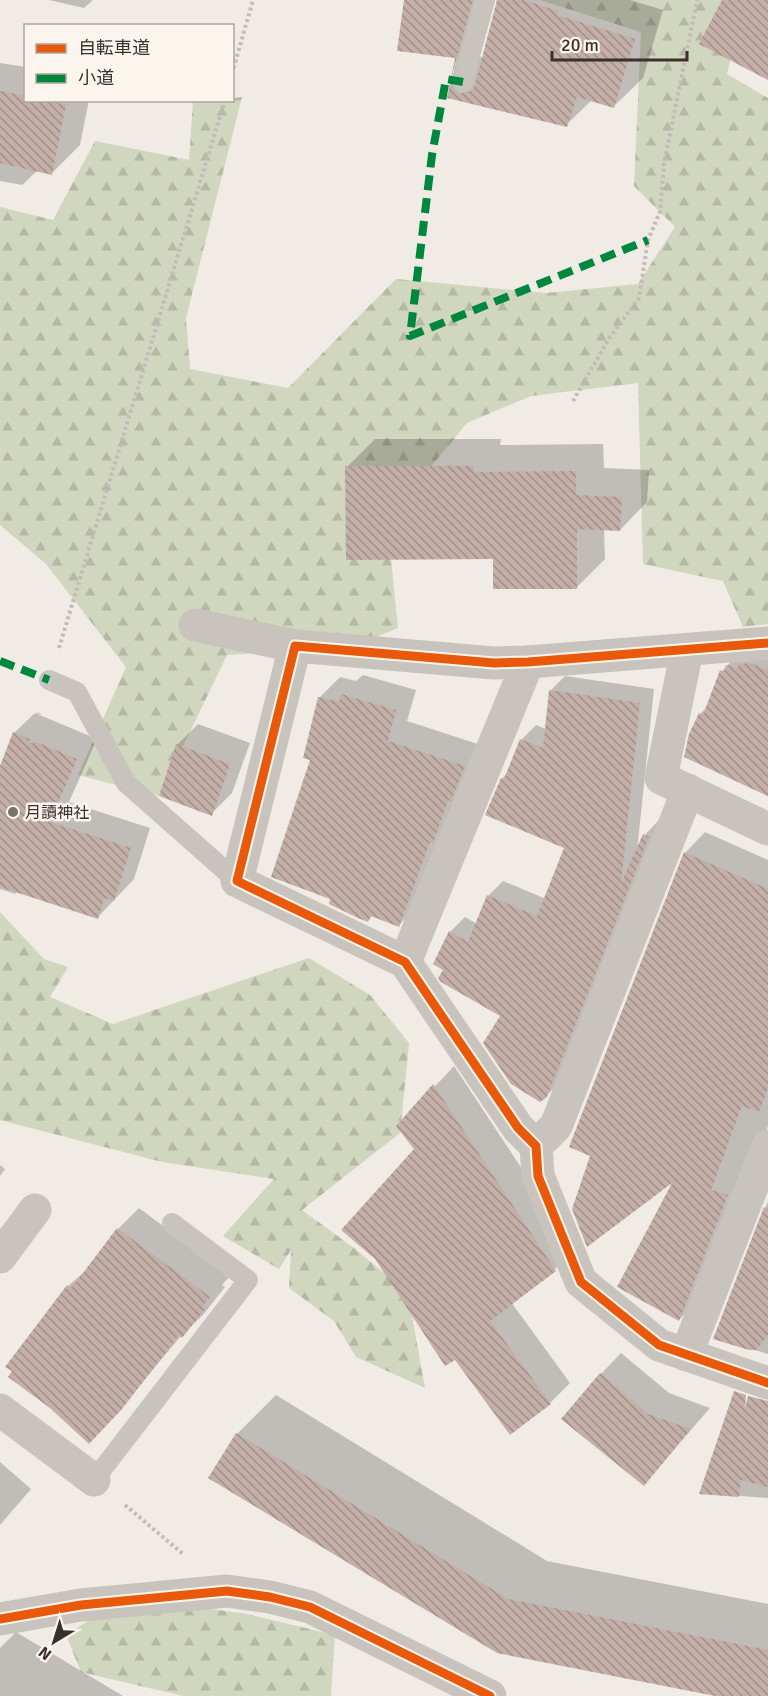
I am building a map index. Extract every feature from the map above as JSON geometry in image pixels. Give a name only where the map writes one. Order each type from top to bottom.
[{"type":"street","points":[[195,625],[295,646],[494,663],[768,643]]},
{"type":"street","points":[[295,646],[237,881],[405,962],[518,1128],[536,1146],[538,1176],[582,1282],[659,1345],[768,1383]]},
{"type":"street","points":[[687,650],[661,778],[768,829]]},
{"type":"street","points":[[405,962],[528,662]]},
{"type":"street","points":[[536,1146],[556,1126],[688,790]]},
{"type":"street","points":[[686,1355],[768,1146]]},
{"type":"street","points":[[0,1257],[35,1210]]},
{"type":"street","points":[[0,1410],[94,1480]]},
{"type":"street","points":[[0,1619],[81,1605],[227,1591],[310,1607],[490,1696]]},
{"type":"lane","points":[[463,82],[485,0]]},
{"type":"lane","points":[[49,680],[77,692],[126,783],[237,881]]},
{"type":"lane","points":[[94,1480],[248,1280],[172,1223]]},
{"type":"path","points":[[234,67],[254,0]]},
{"type":"path","points":[[573,401],[610,337],[639,298],[648,240],[660,212],[664,164],[697,0]]},
{"type":"path","points":[[31,743],[224,102]]},
{"type":"path","points":[[94,1480],[227,1591]]},
{"type":"green space","points":[[540,0],[744,0],[727,74],[768,98],[768,624],[743,627],[723,581],[643,564],[638,383],[531,396],[467,423],[387,520],[398,628],[352,647],[227,655],[159,796],[78,775],[126,667],[46,564],[0,525],[0,207],[53,220],[95,141],[189,160],[193,102],[234,102],[234,98],[242,97],[186,318],[190,369],[288,388],[396,279],[546,293],[638,284],[675,227],[634,186],[641,32]]},
{"type":"green space","points":[[0,912],[44,959],[68,967],[50,997],[113,1024],[309,958],[370,995],[409,1043],[400,1133],[302,1210],[354,1248],[408,1293],[425,1388],[356,1357],[334,1321],[289,1288],[291,1250],[279,1269],[223,1236],[274,1179],[162,1162],[0,1120]]},
{"type":"green space","points":[[111,1606],[189,1606],[247,1614],[335,1635],[331,1696],[183,1696],[81,1672],[66,1635]]},
{"type":"building","points":[[404,0],[473,0],[451,79],[454,90],[460,94],[471,91],[475,85],[497,0],[524,0],[558,11],[557,15],[635,39],[614,108],[577,97],[567,127],[447,98],[455,58],[397,51]]},
{"type":"building","points":[[722,0],[768,0],[768,80],[699,44]]},
{"type":"building","points":[[0,91],[24,96],[24,102],[53,102],[66,105],[52,175],[0,163]]},
{"type":"building","points":[[345,466],[474,466],[473,472],[576,471],[576,495],[622,497],[620,531],[577,529],[577,589],[493,589],[493,559],[346,560]]},
{"type":"building","points":[[750,663],[768,670],[768,796],[684,757],[689,734],[699,713],[703,715],[720,670],[724,672],[726,665],[738,668],[739,664]]},
{"type":"building","points":[[549,690],[640,703],[621,883],[643,834],[649,837],[547,1097],[540,1102],[511,1084],[483,1043],[500,1016],[441,982],[438,978],[443,970],[433,964],[449,931],[468,942],[487,895],[537,916],[564,848],[485,815],[501,778],[504,779],[520,739],[543,748]]},
{"type":"building","points":[[341,694],[396,710],[388,741],[465,766],[451,801],[448,800],[433,843],[430,842],[399,927],[371,916],[368,922],[329,904],[330,899],[271,877],[310,760],[303,758],[318,697],[339,702]]},
{"type":"building","points":[[13,732],[77,759],[50,822],[131,848],[114,901],[104,898],[98,919],[0,887],[0,766]]},
{"type":"building","points":[[176,744],[230,764],[212,816],[159,796]]},
{"type":"building","points":[[684,852],[768,889],[768,1088],[759,1112],[742,1106],[711,1190],[728,1195],[679,1321],[617,1287],[672,1183],[587,1247],[572,1209],[590,1156],[569,1147]]},
{"type":"building","points":[[433,1084],[556,1271],[490,1321],[551,1404],[510,1435],[455,1360],[445,1366],[375,1259],[341,1230],[414,1149],[396,1126]]},
{"type":"building","points":[[764,1207],[768,1209],[768,1335],[756,1350],[749,1350],[713,1339]]},
{"type":"building","points":[[117,1228],[210,1297],[202,1307],[205,1309],[182,1338],[179,1335],[122,1409],[89,1444],[50,1408],[8,1377],[12,1371],[5,1367],[67,1285],[70,1288],[77,1281]]},
{"type":"building","points":[[600,1373],[648,1414],[691,1429],[644,1486],[561,1419]]},
{"type":"building","points":[[734,1391],[746,1395],[745,1408],[748,1396],[768,1401],[768,1487],[741,1480],[739,1497],[699,1494]]},
{"type":"building","points":[[236,1433],[508,1599],[768,1650],[768,1696],[715,1696],[497,1653],[208,1478]]},
{"type":"marked path","points":[[463,82],[446,79],[432,155],[410,336],[648,240]]},
{"type":"marked path","points":[[0,661],[49,680]]},
{"type":"cycle path","points":[[768,643],[494,663],[295,646],[237,881],[405,962],[518,1128],[536,1146],[538,1176],[581,1282],[659,1345],[768,1383]]},
{"type":"cycle path","points":[[0,1619],[81,1605],[227,1591],[270,1597],[310,1607],[490,1696]]},
{"type":"place","name":"月讀神社","points":[[13,812]]}]
